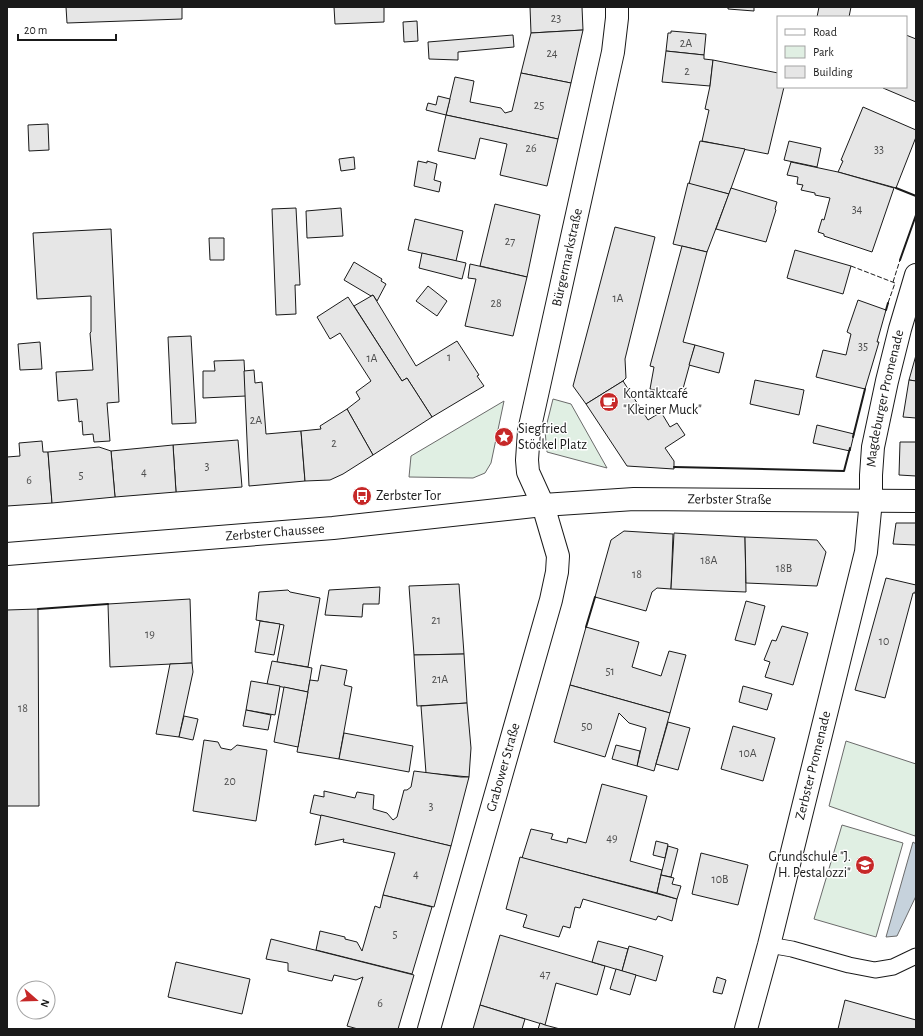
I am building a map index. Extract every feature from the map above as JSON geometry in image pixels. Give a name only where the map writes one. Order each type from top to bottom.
[{"type":"street","name":"Bürgermarkstraße","points":[[543,505],[528,472],[527,460],[529,431],[613,52],[617,7]]},
{"type":"street","name":"Magdeburger Promenade","points":[[871,500],[873,446],[887,381],[916,275]]},
{"type":"street","name":"Zerbster Straße","points":[[543,505],[634,499],[916,501]]},
{"type":"street","name":"Zerbster Promenade","points":[[746,1029],[769,945],[866,552],[871,500]]},
{"type":"street","name":"Zerbster Chaussee","points":[[7,554],[333,528],[543,505]]},
{"type":"street","name":"Grabower Straße","points":[[429,1029],[553,593],[558,556],[543,505]]},
{"type":"lane","points":[[769,945],[875,970],[892,967],[916,956]]},
{"type":"green space","points":[[553,399],[571,404],[607,468],[547,452],[545,431]]},
{"type":"green space","points":[[504,401],[491,463],[485,473],[473,478],[409,477],[411,456]]},
{"type":"green space","points":[[846,741],[916,764],[915,836],[829,806]]},
{"type":"green space","points":[[842,825],[903,843],[876,937],[814,919]]},
{"type":"shaded area","points":[[913,842],[916,844],[916,896],[897,936],[886,937]]},
{"type":"building","points":[[66,7],[182,7],[182,19],[67,23]]},
{"type":"building","points":[[334,7],[384,7],[384,22],[335,24]]},
{"type":"building","points":[[530,7],[582,7],[583,30],[531,33]]},
{"type":"building","points":[[728,7],[754,7],[754,11],[728,9]]},
{"type":"building","points":[[819,7],[851,7],[849,16],[817,16]]},
{"type":"building","points":[[417,21],[418,41],[404,42],[403,22]]},
{"type":"building","points":[[583,30],[571,83],[521,73],[531,33]]},
{"type":"building","points":[[671,31],[706,34],[704,55],[666,51],[668,33],[671,33]]},
{"type":"building","points":[[513,35],[514,47],[458,52],[458,60],[429,59],[428,42]]},
{"type":"building","points":[[907,35],[916,39],[916,102],[883,88],[907,88]]},
{"type":"building","points":[[666,51],[704,55],[704,59],[713,60],[710,86],[662,82]]},
{"type":"building","points":[[713,60],[777,73],[777,88],[784,88],[768,154],[702,141],[709,110],[705,109],[710,86]]},
{"type":"building","points":[[521,73],[571,83],[558,139],[446,115],[455,77],[474,81],[470,102],[501,108],[505,113],[512,111]]},
{"type":"building","points":[[438,96],[450,99],[446,115],[426,110],[428,103],[436,105]]},
{"type":"building","points":[[863,107],[916,130],[916,137],[896,188],[838,172],[843,161],[841,160]]},
{"type":"building","points":[[446,115],[558,139],[547,186],[500,175],[507,144],[480,138],[475,159],[438,151]]},
{"type":"building","points":[[48,124],[49,150],[29,151],[28,125]]},
{"type":"building","points":[[700,141],[745,149],[729,194],[689,184]]},
{"type":"building","points":[[789,141],[821,148],[817,167],[784,160]]},
{"type":"building","points":[[354,157],[355,169],[341,171],[339,159]]},
{"type":"building","points":[[418,161],[427,163],[427,161],[437,164],[434,180],[441,182],[439,192],[414,186]]},
{"type":"building","points":[[791,162],[838,172],[894,188],[872,252],[824,236],[824,234],[818,232],[822,219],[824,220],[830,198],[801,190],[803,185],[797,184],[798,177],[787,175]]},
{"type":"building","points":[[688,183],[729,194],[707,252],[673,244]]},
{"type":"building","points":[[731,188],[777,202],[766,242],[716,229]]},
{"type":"building","points":[[495,204],[540,215],[527,277],[480,266]]},
{"type":"building","points":[[296,208],[300,285],[295,285],[296,314],[276,315],[272,209]]},
{"type":"building","points":[[341,208],[343,236],[307,238],[306,211]]},
{"type":"building","points":[[415,219],[463,231],[456,261],[408,250]]},
{"type":"building","points":[[615,227],[655,237],[625,359],[626,378],[586,404],[573,386]]},
{"type":"building","points":[[111,229],[119,402],[107,403],[110,441],[94,442],[93,434],[83,435],[82,421],[79,422],[77,399],[58,401],[56,372],[93,370],[90,333],[91,296],[37,299],[33,233]]},
{"type":"building","points":[[209,238],[224,238],[224,260],[210,260]]},
{"type":"building","points":[[682,246],[707,252],[683,342],[695,345],[681,396],[650,389],[654,367],[650,366]]},
{"type":"building","points":[[795,250],[851,266],[843,294],[787,278]]},
{"type":"building","points":[[422,253],[466,263],[462,279],[419,268]]},
{"type":"building","points":[[354,262],[382,279],[381,281],[386,284],[377,301],[373,295],[371,296],[344,280]]},
{"type":"building","points":[[470,264],[527,277],[513,336],[465,326],[476,279],[468,278]]},
{"type":"building","points":[[428,286],[447,301],[437,316],[416,301]]},
{"type":"building","points":[[373,295],[416,366],[457,341],[479,375],[477,376],[484,386],[432,417],[407,378],[402,381],[354,306]]},
{"type":"building","points":[[348,297],[402,381],[407,378],[432,417],[373,455],[347,409],[360,399],[356,392],[371,381],[340,333],[330,339],[317,317]]},
{"type":"building","points":[[858,300],[886,310],[877,342],[879,342],[865,389],[816,377],[823,350],[846,355],[851,334],[847,332]]},
{"type":"building","points":[[191,336],[196,423],[172,424],[168,337]]},
{"type":"building","points":[[40,342],[42,369],[20,370],[18,344]]},
{"type":"building","points":[[695,345],[724,353],[719,373],[689,365]]},
{"type":"building","points":[[916,355],[916,381],[909,380]]},
{"type":"building","points":[[244,360],[246,396],[203,398],[203,371],[215,371],[214,361]]},
{"type":"building","points":[[254,370],[255,383],[262,382],[266,434],[301,431],[305,481],[249,486],[244,371]]},
{"type":"building","points":[[755,380],[804,390],[799,415],[750,404]]},
{"type":"building","points":[[909,380],[916,381],[916,418],[903,417]]},
{"type":"building","points":[[623,381],[648,420],[661,412],[670,427],[677,423],[685,435],[665,448],[674,461],[674,469],[627,466],[586,404]]},
{"type":"building","points":[[347,409],[373,455],[343,474],[330,480],[305,481],[301,431],[321,429],[320,426]]},
{"type":"building","points":[[817,425],[854,434],[850,451],[813,443]]},
{"type":"building","points":[[238,440],[242,487],[176,492],[173,445]]},
{"type":"building","points":[[42,441],[43,452],[48,452],[52,503],[7,506],[7,457],[20,456],[19,443]]},
{"type":"building","points":[[900,442],[916,442],[916,476],[899,475]]},
{"type":"building","points":[[173,445],[176,492],[115,497],[111,451]]},
{"type":"building","points":[[99,447],[111,451],[115,497],[52,503],[48,452]]},
{"type":"building","points":[[896,523],[916,523],[916,545],[893,544]]},
{"type":"building","points":[[624,531],[673,534],[671,589],[657,588],[652,592],[646,611],[595,597],[611,540]]},
{"type":"building","points":[[674,533],[745,537],[746,592],[671,589]]},
{"type":"building","points":[[745,537],[817,540],[826,552],[817,586],[746,583]]},
{"type":"building","points":[[886,578],[916,585],[916,588],[915,593],[913,593],[885,698],[855,690]]},
{"type":"building","points":[[459,584],[464,654],[414,655],[409,586]]},
{"type":"building","points":[[380,587],[379,604],[363,604],[362,617],[325,615],[329,590]]},
{"type":"building","points":[[288,590],[290,592],[320,598],[308,667],[277,662],[284,625],[256,620],[259,592]]},
{"type":"building","points":[[190,599],[192,663],[110,667],[108,604]]},
{"type":"building","points":[[746,601],[765,606],[755,645],[735,640]]},
{"type":"building","points":[[38,609],[39,806],[7,806],[7,610]]},
{"type":"building","points":[[260,621],[280,624],[274,655],[255,652]]},
{"type":"building","points":[[782,626],[808,633],[793,685],[765,677],[770,662],[764,660],[772,640],[776,641]]},
{"type":"building","points":[[586,627],[639,642],[632,667],[661,676],[669,651],[686,655],[670,713],[570,685]]},
{"type":"building","points":[[464,654],[467,703],[417,706],[414,655]]},
{"type":"building","points":[[272,661],[312,668],[308,692],[267,684]]},
{"type":"building","points":[[192,663],[193,672],[179,737],[156,734],[170,664]]},
{"type":"building","points":[[321,665],[347,670],[344,685],[352,687],[339,759],[297,752],[310,680],[318,681]]},
{"type":"building","points":[[251,681],[280,686],[275,715],[246,710]]},
{"type":"building","points":[[570,685],[670,713],[654,771],[637,766],[646,728],[629,723],[619,713],[605,757],[554,742]]},
{"type":"building","points":[[743,686],[772,694],[767,710],[739,702]]},
{"type":"building","points":[[284,687],[308,692],[298,747],[274,742]]},
{"type":"building","points":[[467,703],[471,748],[469,777],[426,773],[421,706]]},
{"type":"building","points":[[246,710],[271,715],[268,730],[243,726]]},
{"type":"building","points":[[184,716],[198,719],[193,740],[179,737]]},
{"type":"building","points":[[668,722],[690,728],[678,770],[656,764]]},
{"type":"building","points":[[733,726],[775,738],[763,781],[721,769]]},
{"type":"building","points":[[344,733],[413,746],[409,772],[339,759]]},
{"type":"building","points":[[204,740],[218,742],[221,748],[231,750],[237,745],[267,750],[256,821],[193,811]]},
{"type":"building","points":[[616,745],[640,751],[637,766],[612,759]]},
{"type":"building","points":[[414,771],[469,777],[451,846],[310,813],[314,795],[324,797],[324,791],[355,798],[357,792],[374,795],[373,809],[387,813],[393,820],[397,817],[404,790],[411,787]]},
{"type":"building","points":[[602,784],[647,796],[630,861],[662,870],[657,893],[522,858],[531,829],[553,834],[551,839],[567,843],[568,838],[586,843]]},
{"type":"building","points":[[321,815],[451,846],[434,907],[383,895],[395,853],[343,842],[344,839],[315,845]]},
{"type":"building","points":[[656,841],[668,844],[665,858],[653,855]]},
{"type":"building","points":[[668,846],[678,849],[671,877],[661,875]]},
{"type":"building","points":[[701,853],[748,865],[738,905],[692,894]]},
{"type":"building","points":[[520,857],[677,899],[672,921],[658,916],[656,920],[583,899],[580,908],[575,907],[570,928],[563,926],[559,937],[523,927],[527,915],[506,909]]},
{"type":"building","points":[[661,875],[674,878],[672,884],[681,886],[677,899],[657,893]]},
{"type":"building","points":[[383,895],[432,907],[412,974],[316,950],[320,931],[345,937],[345,939],[357,942],[362,951],[375,906],[380,908]]},
{"type":"building","points":[[500,935],[605,966],[597,995],[556,983],[545,1025],[480,1005]]},
{"type":"building","points":[[271,939],[414,975],[398,1029],[358,1029],[347,1026],[363,977],[356,980],[334,975],[332,981],[288,971],[288,963],[266,959]]},
{"type":"building","points":[[598,941],[628,949],[622,971],[592,962]]},
{"type":"building","points":[[629,946],[663,956],[656,981],[622,971]]},
{"type":"building","points":[[176,962],[250,979],[242,1014],[168,997]]},
{"type":"building","points":[[616,969],[636,975],[630,995],[610,989]]},
{"type":"building","points":[[717,977],[726,980],[722,994],[713,992]]},
{"type":"building","points":[[845,1000],[916,1020],[916,1029],[838,1029]]},
{"type":"building","points":[[480,1005],[525,1019],[522,1029],[473,1029]]},
{"type":"building","points":[[540,1023],[545,1025],[560,1029],[538,1029]]},
{"type":"fence","points":[[893,282],[900,260]]},
{"type":"fence","points":[[851,266],[895,283],[888,303]]},
{"type":"wall","points":[[896,188],[916,196]]},
{"type":"wall","points":[[900,260],[916,215]]},
{"type":"wall","points":[[886,310],[888,303]]},
{"type":"wall","points":[[853,437],[865,389]]},
{"type":"wall","points":[[674,467],[844,471],[850,448]]},
{"type":"wall","points":[[586,627],[595,597]]},
{"type":"wall","points":[[38,609],[108,604]]},
{"type":"place","name":"Kontaktcafé \"Kleiner Muck\"","points":[[609,402]]},
{"type":"place","name":"Siegfried Stöckel Platz","points":[[504,437]]},
{"type":"place","name":"Zerbster Tor","points":[[362,496]]},
{"type":"place","name":"Grundschule \"J. H. Pestalozzi\"","points":[[865,865]]}]
